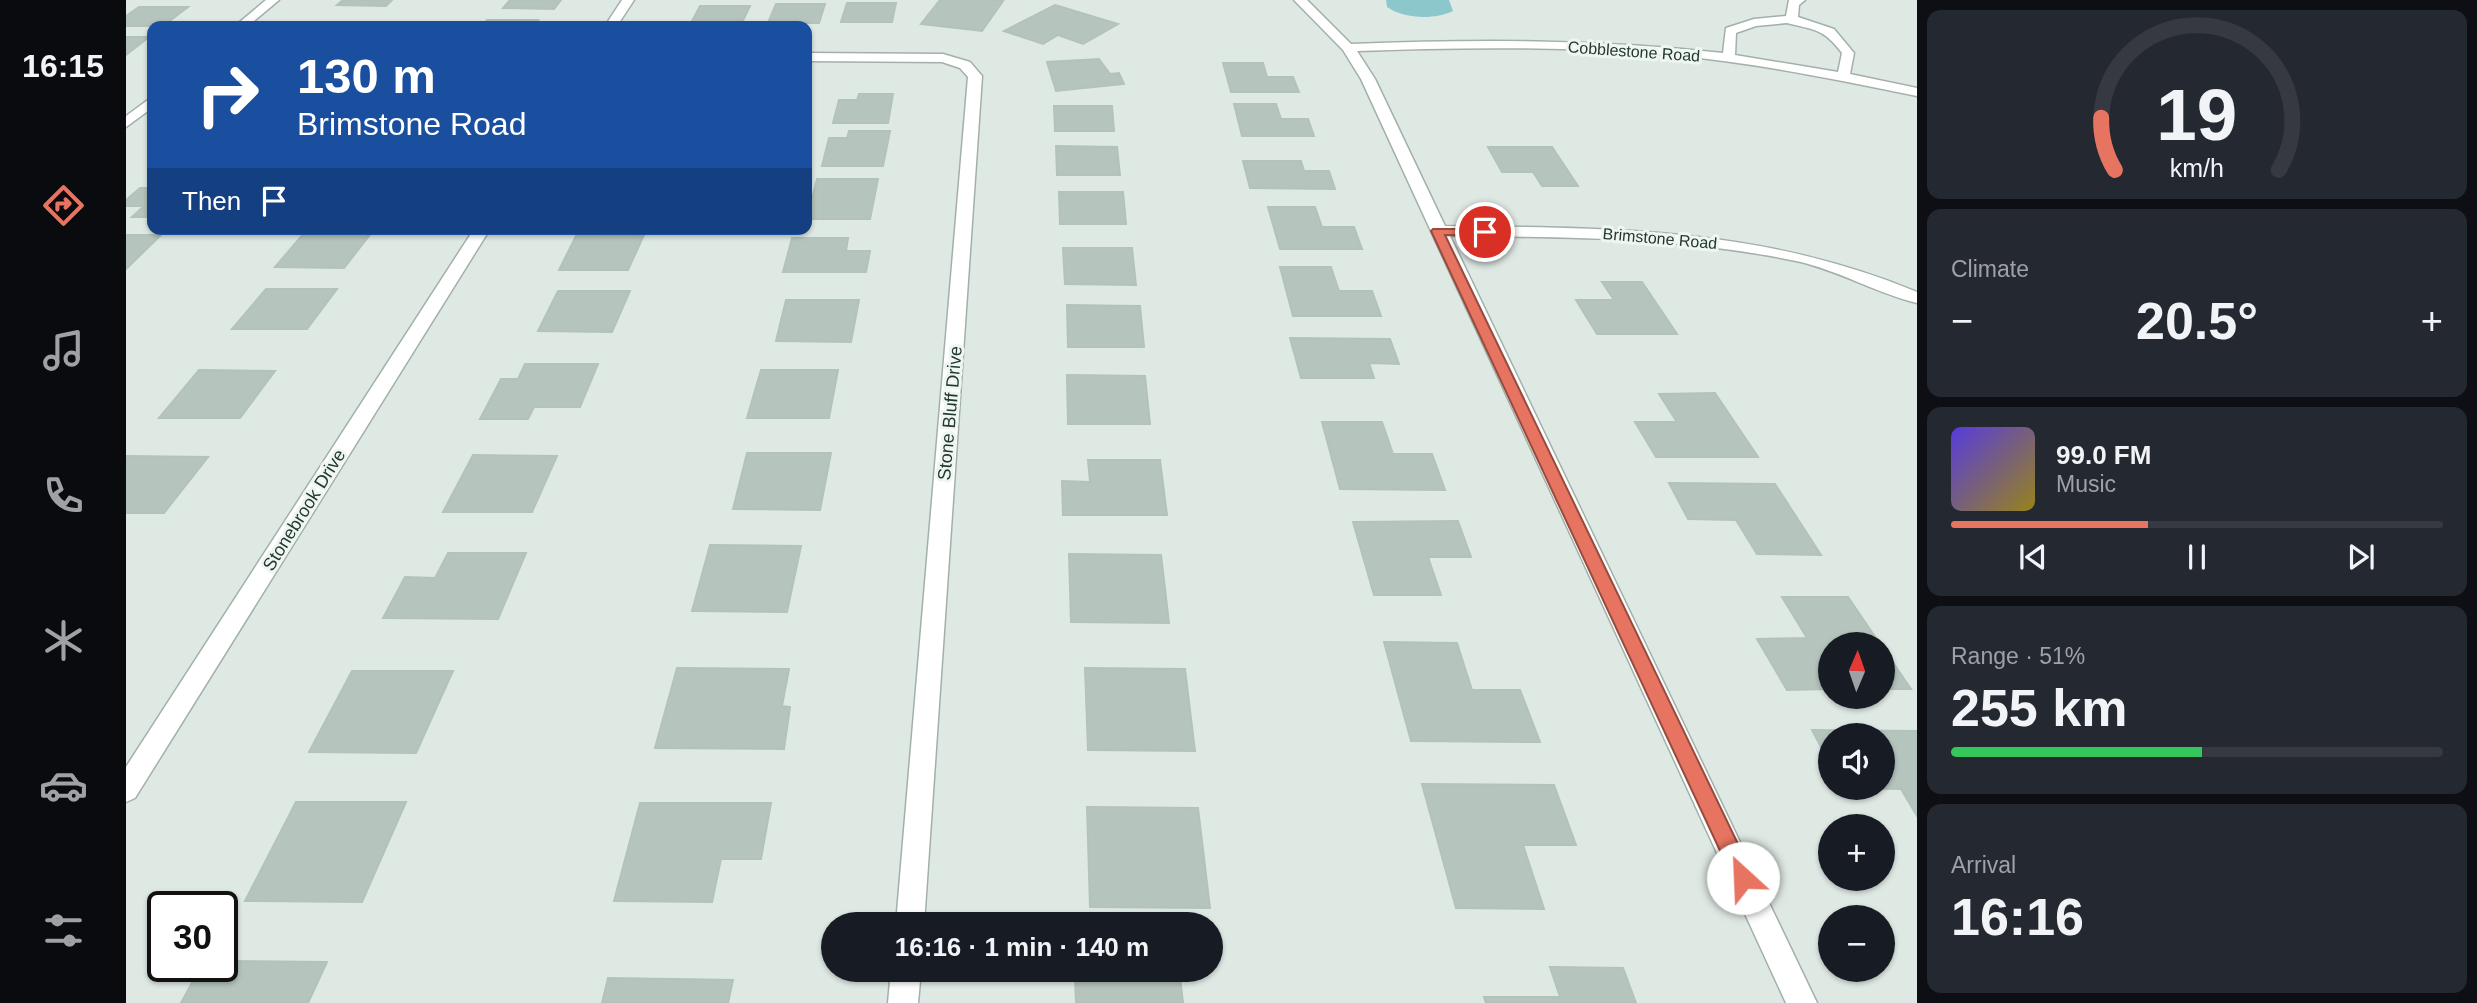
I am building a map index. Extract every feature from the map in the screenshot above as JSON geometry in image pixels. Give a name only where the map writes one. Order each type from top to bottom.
[{"type":"street","points":[[247,21],[273,0]]},
{"type":"street","points":[[614,21],[628,0]]},
{"type":"street","points":[[1300,0],[1348,48],[1368,79],[1437,231],[1802,1003]]},
{"type":"street","points":[[1793,20],[1793,3],[1799,0]]},
{"type":"street","points":[[1729,58],[1730,31],[1754,20],[1804,21],[1830,32],[1848,53],[1843,76]]},
{"type":"street","name":"Cobblestone Road","points":[[1348,48],[1410,45],[1584,47],[1729,58],[1843,76],[1917,92]]},
{"type":"street","name":"Stone Bluff Drive","points":[[812,57],[943,58],[965,65],[975,76],[911,912]]},
{"type":"street","points":[[126,123],[147,105]]},
{"type":"street","name":"Brimstone Road","points":[[1437,231],[1615,233],[1696,239],[1785,255],[1889,285],[1917,298]]},
{"type":"street","name":"Stonebrook Drive","points":[[126,790],[478,235]]},
{"type":"street","points":[[904,1003],[905,982]]},
{"type":"water","points":[[1386,0],[1449,0],[1453,11],[1437,16],[1410,16],[1387,7]]},
{"type":"building","points":[[343,0],[392,0],[386,6],[337,5]]},
{"type":"building","points":[[510,0],[561,0],[554,9],[503,8]]},
{"type":"building","points":[[940,0],[1003,1],[982,31],[921,24]]},
{"type":"building","points":[[847,3],[896,3],[892,22],[841,22]]},
{"type":"building","points":[[776,4],[825,4],[819,23],[769,21]]},
{"type":"building","points":[[1055,5],[1118,24],[1083,44],[1058,35],[1043,44],[1004,31]]},
{"type":"building","points":[[700,6],[750,6],[743,21],[692,21]]},
{"type":"building","points":[[139,7],[188,7],[170,21],[147,21],[147,26],[126,26],[126,16]]},
{"type":"building","points":[[487,20],[538,20],[537,21]]},
{"type":"building","points":[[126,37],[147,37],[147,39],[126,55]]},
{"type":"building","points":[[1099,59],[1110,74],[1119,73],[1124,84],[1056,91],[1047,62]]},
{"type":"building","points":[[1223,63],[1263,63],[1267,77],[1293,77],[1299,92],[1231,92]]},
{"type":"building","points":[[859,94],[893,94],[888,123],[833,123],[839,100],[857,100]]},
{"type":"building","points":[[1234,104],[1276,104],[1281,119],[1308,119],[1314,136],[1242,136]]},
{"type":"building","points":[[1054,106],[1112,106],[1114,131],[1055,131]]},
{"type":"building","points":[[849,131],[890,131],[883,166],[822,166],[829,138],[847,138]]},
{"type":"building","points":[[1056,146],[1117,147],[1120,175],[1057,175]]},
{"type":"building","points":[[1488,147],[1552,147],[1578,186],[1542,186],[1533,172],[1502,172]]},
{"type":"building","points":[[1243,161],[1301,161],[1304,171],[1329,171],[1335,189],[1250,188]]},
{"type":"building","points":[[817,179],[878,179],[870,219],[812,219],[812,199]]},
{"type":"building","points":[[140,188],[147,188],[147,217],[132,217],[144,206],[126,206],[126,200]]},
{"type":"building","points":[[1059,192],[1123,192],[1126,224],[1060,224]]},
{"type":"building","points":[[1268,207],[1315,207],[1322,227],[1354,227],[1362,249],[1280,249]]},
{"type":"building","points":[[126,235],[161,235],[126,269]]},
{"type":"building","points":[[302,235],[370,235],[344,268],[275,267]]},
{"type":"building","points":[[576,235],[644,235],[628,270],[559,270]]},
{"type":"building","points":[[792,238],[848,238],[846,251],[870,251],[866,272],[783,272]]},
{"type":"building","points":[[1063,248],[1132,248],[1136,285],[1065,284]]},
{"type":"building","points":[[1280,267],[1331,267],[1339,291],[1372,291],[1381,316],[1293,316]]},
{"type":"building","points":[[1602,282],[1642,282],[1677,334],[1597,334],[1576,300],[1614,300]]},
{"type":"building","points":[[266,289],[337,289],[307,329],[232,329]]},
{"type":"building","points":[[558,291],[630,291],[612,332],[538,331]]},
{"type":"building","points":[[786,300],[859,300],[851,342],[776,341]]},
{"type":"building","points":[[1067,305],[1140,306],[1144,347],[1068,347]]},
{"type":"building","points":[[1290,338],[1390,339],[1399,364],[1369,363],[1374,378],[1301,378]]},
{"type":"building","points":[[525,364],[598,364],[580,407],[534,407],[528,419],[480,419],[501,379],[518,379]]},
{"type":"building","points":[[199,370],[275,371],[240,418],[159,418]]},
{"type":"building","points":[[761,370],[838,370],[829,418],[747,418]]},
{"type":"building","points":[[1067,375],[1145,376],[1150,424],[1068,424]]},
{"type":"building","points":[[1715,393],[1758,457],[1656,457],[1635,422],[1677,422],[1659,394]]},
{"type":"building","points":[[1322,422],[1382,422],[1393,454],[1432,454],[1445,490],[1340,489]]},
{"type":"building","points":[[747,453],[831,453],[820,510],[733,509]]},
{"type":"building","points":[[473,455],[557,456],[532,512],[443,512]]},
{"type":"building","points":[[126,456],[208,457],[164,513],[126,513]]},
{"type":"building","points":[[1088,460],[1160,460],[1167,515],[1063,515],[1062,481],[1090,482]]},
{"type":"building","points":[[1669,483],[1775,484],[1821,555],[1757,554],[1736,520],[1688,519]]},
{"type":"building","points":[[1458,521],[1471,557],[1428,557],[1441,595],[1374,595],[1353,522]]},
{"type":"building","points":[[710,545],[801,546],[787,612],[692,611]]},
{"type":"building","points":[[448,553],[526,553],[498,619],[383,618],[405,577],[435,578]]},
{"type":"building","points":[[1069,554],[1161,555],[1169,623],[1071,622]]},
{"type":"building","points":[[1782,597],[1848,597],[1872,632],[1818,632],[1818,689],[1787,690],[1757,639],[1807,638]]},
{"type":"building","points":[[1384,642],[1457,643],[1472,690],[1520,690],[1540,742],[1411,741]]},
{"type":"building","points":[[1895,666],[1911,689],[1895,689]]},
{"type":"building","points":[[677,668],[789,669],[782,706],[790,707],[784,749],[655,748]]},
{"type":"building","points":[[1085,668],[1185,669],[1195,751],[1088,750]]},
{"type":"building","points":[[352,671],[453,671],[416,753],[309,752]]},
{"type":"building","points":[[1812,730],[1818,730],[1818,741]]},
{"type":"building","points":[[1895,731],[1917,731],[1917,816],[1901,789],[1895,789]]},
{"type":"building","points":[[1422,784],[1554,785],[1576,845],[1523,845],[1544,909],[1456,908]]},
{"type":"building","points":[[296,802],[406,802],[362,902],[245,901]]},
{"type":"building","points":[[640,803],[771,803],[761,859],[721,859],[712,902],[614,901]]},
{"type":"building","points":[[1087,807],[1198,808],[1210,908],[1090,907]]},
{"type":"building","points":[[238,961],[327,962],[308,1003],[181,1003],[192,982],[238,982]]},
{"type":"building","points":[[1550,967],[1623,968],[1636,1003],[1486,1003],[1484,997],[1560,997]]},
{"type":"building","points":[[608,978],[733,980],[728,1003],[602,1003]]},
{"type":"building","points":[[1075,982],[1181,982],[1183,1003],[1076,1003]]},
{"type":"route","points":[[1485,232],[1437,231],[1743,878]]}]
